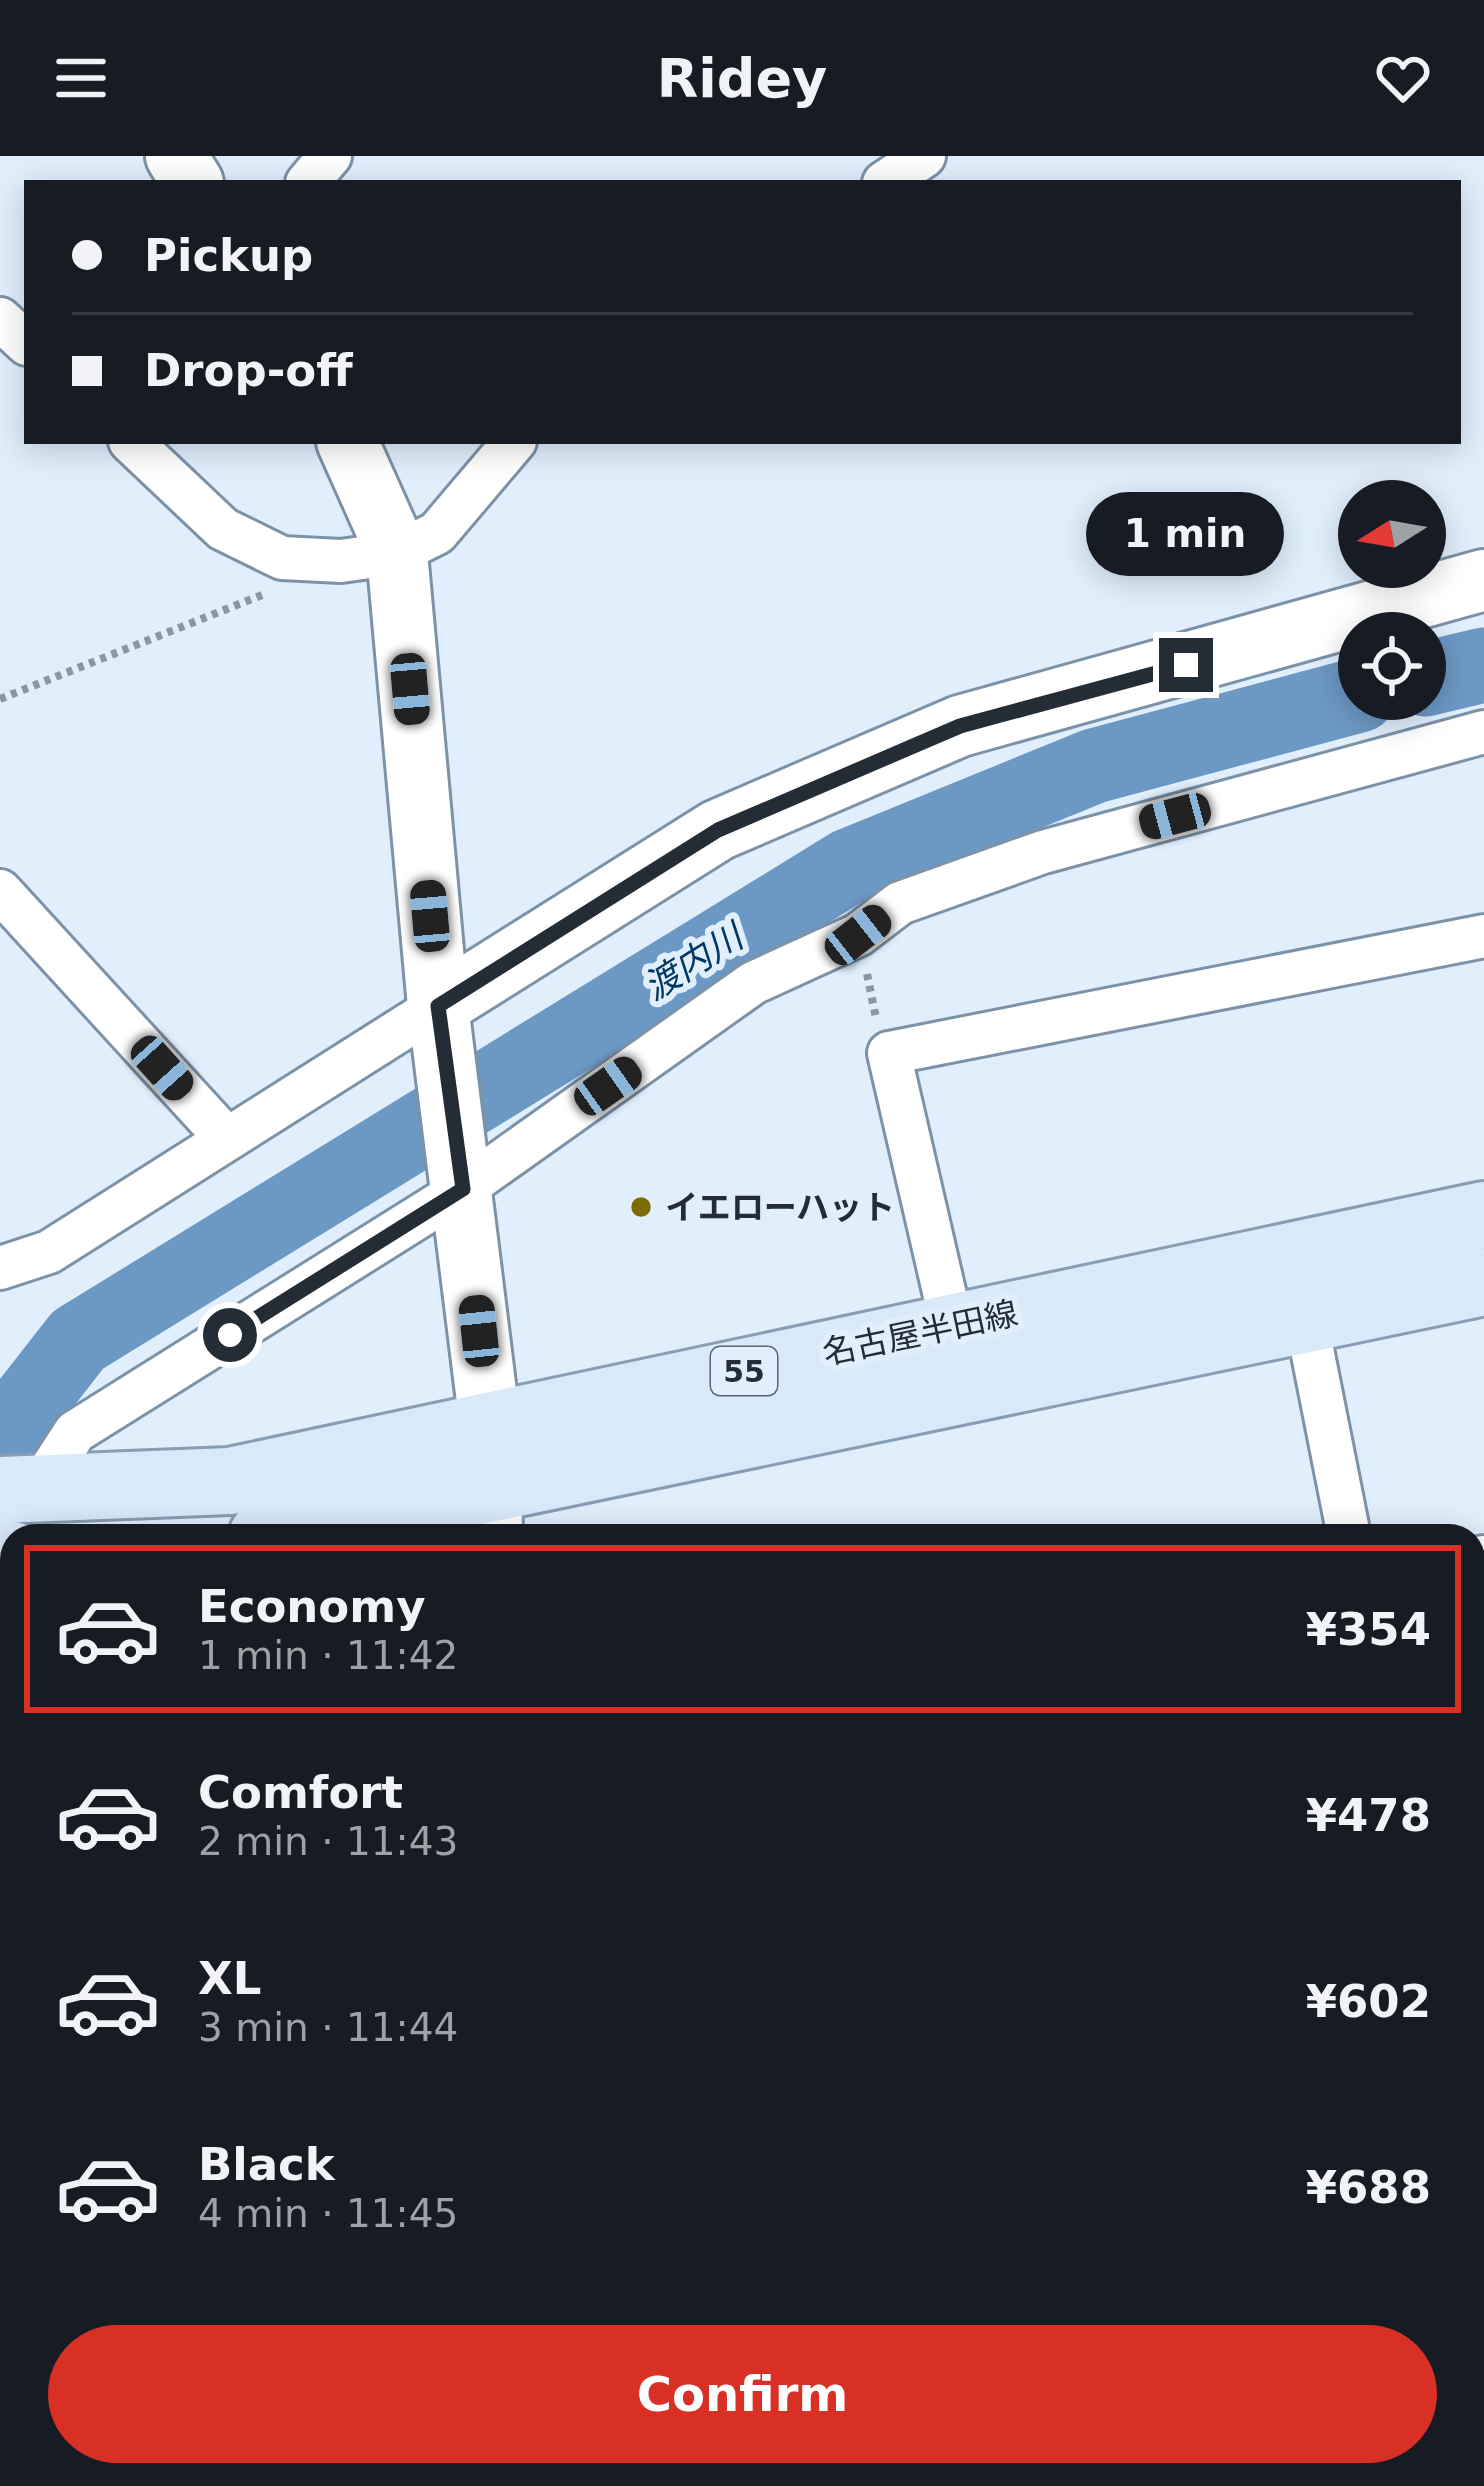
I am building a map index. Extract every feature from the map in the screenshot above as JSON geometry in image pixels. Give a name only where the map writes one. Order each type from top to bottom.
[{"type":"main road","name":"名古屋半田線","points":[[19,1490],[230,1481],[1484,1215]]},
{"type":"main road","name":"名古屋半田線","points":[[382,1524],[492,1513],[1306,1319],[1484,1282]]},
{"type":"street","points":[[310,180],[330,156]]},
{"type":"street","points":[[889,180],[925,156]]},
{"type":"street","points":[[0,319],[24,341]]},
{"type":"street","points":[[133,444],[223,529],[282,558],[340,561],[397,553],[437,533],[512,444]]},
{"type":"street","points":[[348,444],[397,553],[440,1022],[490,1425],[492,1513]]},
{"type":"street","points":[[0,1268],[49,1252],[226,1138],[440,1022],[718,830],[960,726],[1484,580]]},
{"type":"street","points":[[19,1490],[75,1432],[460,1169],[753,983],[858,935],[900,903],[1043,852],[1484,732]]},
{"type":"street","points":[[0,891],[226,1138]]},
{"type":"street","points":[[952,1326],[889,1053],[1484,936]]},
{"type":"street","points":[[1306,1319],[1346,1524]]},
{"type":"path","points":[[0,698],[296,582],[310,560]]},
{"type":"path","points":[[858,935],[876,1018],[889,1053]]},
{"type":"waterway","name":"渡内川","points":[[1446,674],[1484,665]]},
{"type":"waterway","name":"渡内川","points":[[0,1440],[78,1340],[849,866],[1094,766],[1338,701]]},
{"type":"place","name":"イエローハット","points":[[641,1207]]},
{"type":"route","points":[[230,1335],[463,1189],[438,1006],[718,830],[960,726],[1186,665]]}]
